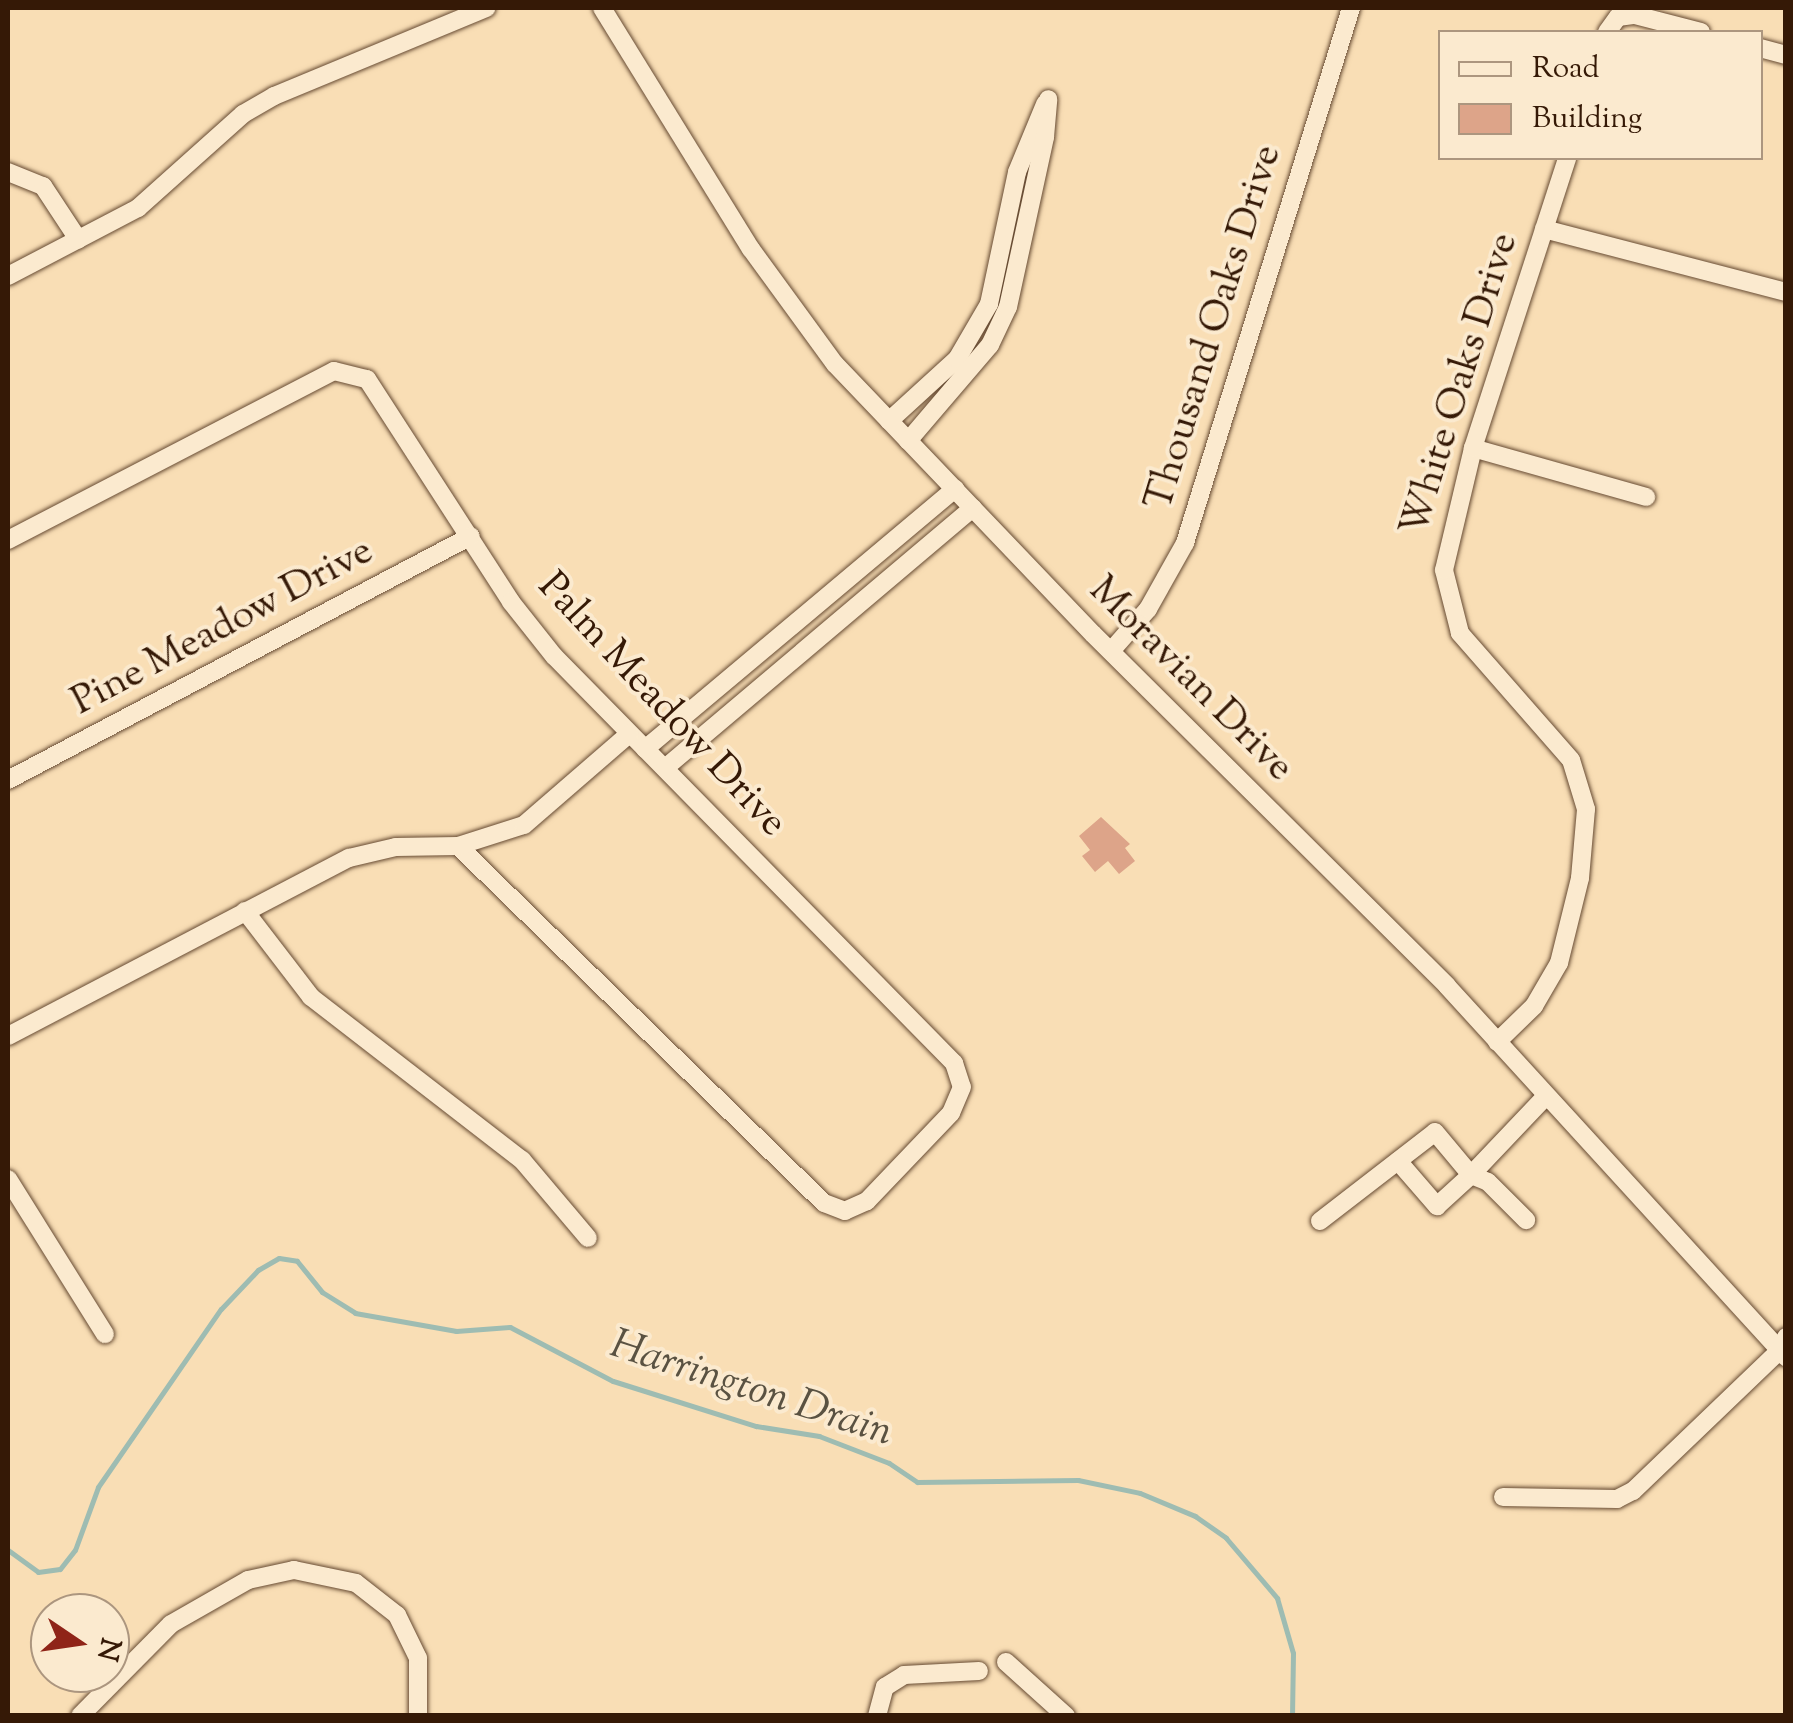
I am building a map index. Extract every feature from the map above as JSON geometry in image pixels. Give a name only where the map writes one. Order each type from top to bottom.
[{"type":"street","points":[[8,276],[166,189],[243,114],[274,96],[486,8]]},
{"type":"street","name":"Moravian Drive","points":[[602,8],[808,330],[1111,651],[1497,1042],[1784,1348]]},
{"type":"street","name":"Thousand Oaks Drive","points":[[1111,651],[1148,610],[1185,542],[1351,8]]},
{"type":"street","points":[[1608,30],[1618,17],[1635,15],[1693,30]]},
{"type":"street","name":"White Oaks Drive","points":[[1497,1042],[1534,1006],[1559,963],[1580,878],[1586,809],[1570,760],[1472,652],[1449,603],[1446,554],[1473,448],[1566,160]]},
{"type":"street","points":[[8,172],[43,186],[78,239]]},
{"type":"street","points":[[890,420],[949,381],[990,344],[1016,270],[1021,199],[998,263],[989,304],[949,381],[908,440]]},
{"type":"street","points":[[1544,229],[1786,292]]},
{"type":"street","points":[[998,263],[1016,270]]},
{"type":"street","name":"Palm Meadow Drive","points":[[8,540],[341,370],[376,389],[528,626],[629,734],[907,1010],[954,1063],[962,1087],[945,1120],[857,1208],[824,1203],[775,1161],[458,846]]},
{"type":"street","points":[[1473,448],[1646,497]]},
{"type":"street","points":[[645,749],[955,489]]},
{"type":"street","points":[[664,768],[973,508]]},
{"type":"street","name":"Pine Meadow Drive","points":[[8,780],[471,536]]},
{"type":"street","points":[[799,620],[815,640]]},
{"type":"street","points":[[8,1036],[245,910],[367,852],[458,846],[536,818],[629,734]]},
{"type":"street","points":[[245,910],[311,997],[522,1160],[588,1238]]},
{"type":"street","points":[[1398,1161],[1437,1206],[1546,1096]]},
{"type":"street","points":[[1320,1222],[1434,1132],[1470,1175],[1488,1182],[1526,1220]]},
{"type":"street","points":[[8,1179],[104,1334]]},
{"type":"street","points":[[1503,1497],[1618,1499],[1633,1491],[1784,1348]]},
{"type":"street","points":[[80,1716],[159,1634],[230,1588],[294,1570],[356,1582],[386,1603],[406,1629],[418,1658],[418,1716]]},
{"type":"street","points":[[1006,1662],[1066,1716]]},
{"type":"street","points":[[877,1716],[886,1687],[904,1675],[979,1671]]},
{"type":"building","points":[[1101,817],[1130,844],[1125,848],[1135,861],[1119,874],[1108,861],[1095,872],[1082,856],[1090,850],[1079,836]]},
{"type":"waterway","name":"Harrington Drain","points":[[8,1550],[38,1572],[60,1569],[75,1550],[98,1487],[221,1309],[258,1270],[279,1258],[297,1261],[322,1292],[355,1313],[456,1331],[510,1327],[613,1381],[756,1426],[819,1436],[889,1463],[917,1482],[1078,1480],[1140,1493],[1195,1516],[1226,1538],[1277,1598],[1293,1653],[1292,1716]]}]
